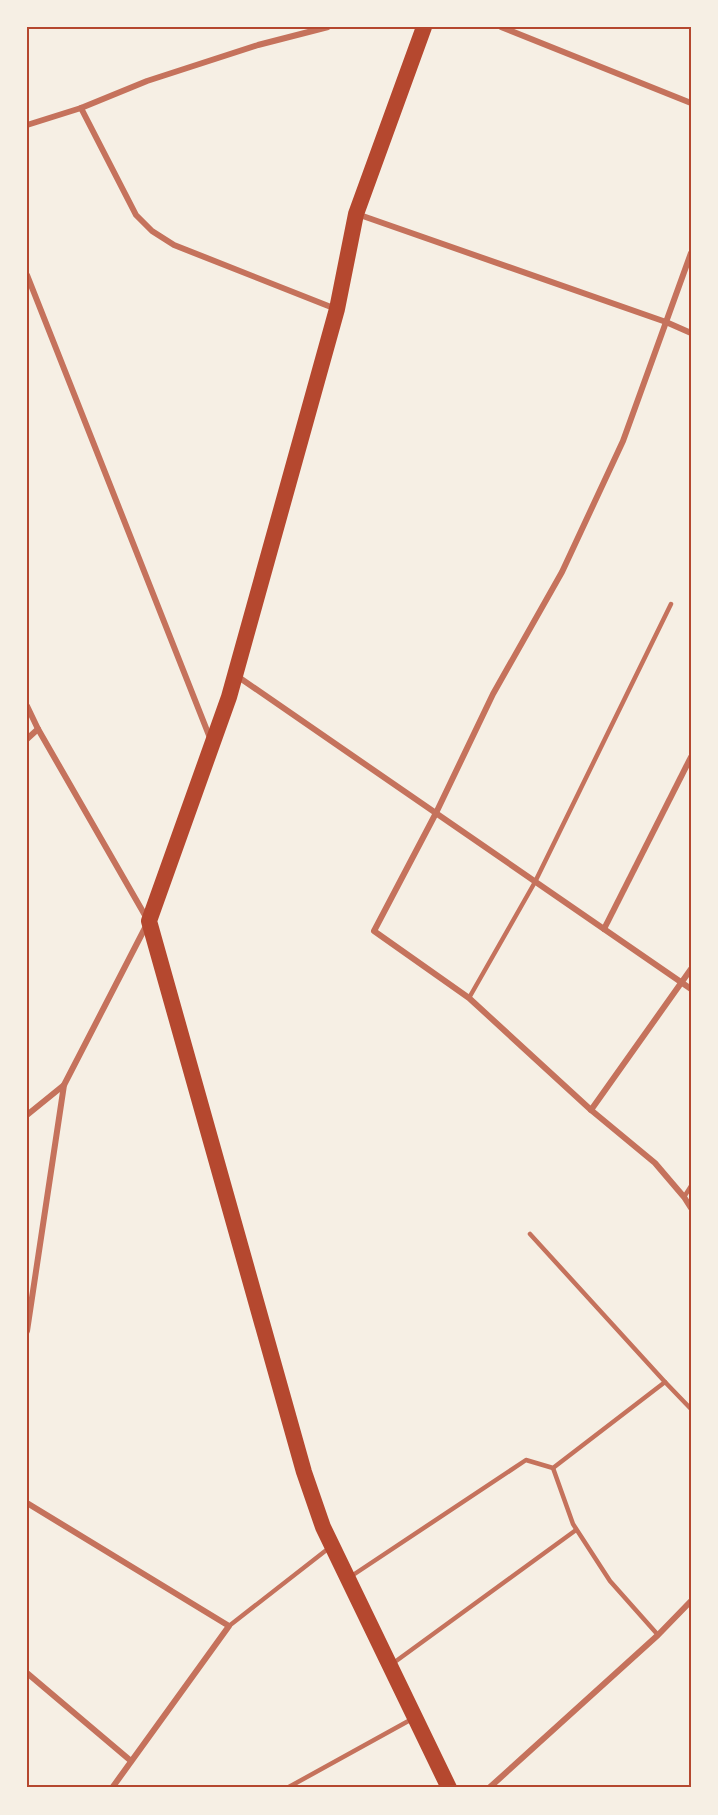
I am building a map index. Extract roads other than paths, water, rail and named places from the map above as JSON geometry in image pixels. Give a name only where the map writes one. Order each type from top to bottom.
[{"type":"highway","points":[[424,27],[356,214],[337,309],[235,675],[149,921],[304,1472],[323,1527],[449,1788]]},
{"type":"street","points":[[27,125],[81,108],[147,81],[192,66],[258,45],[328,27]]},
{"type":"street","points":[[501,27],[691,103]]},
{"type":"street","points":[[81,108],[136,215],[152,231],[174,245],[337,309]]},
{"type":"street","points":[[356,214],[666,322],[691,333]]},
{"type":"street","points":[[691,253],[622,441],[562,572],[493,694],[436,813],[374,931],[469,998],[591,1110],[655,1163],[691,1208]]},
{"type":"street","points":[[27,275],[212,742]]},
{"type":"street","points":[[235,675],[691,989]]},
{"type":"street","points":[[27,706],[149,921],[63,1085],[27,1331]]},
{"type":"street","points":[[27,739],[38,729]]},
{"type":"street","points":[[604,928],[691,758]]},
{"type":"street","points":[[591,1110],[691,969]]},
{"type":"street","points":[[27,1115],[63,1085]]},
{"type":"street","points":[[27,1503],[229,1626],[112,1788]]},
{"type":"street","points":[[489,1788],[658,1635],[691,1601]]},
{"type":"street","points":[[27,1672],[131,1761]]},
{"type":"lane","points":[[469,998],[535,882],[671,603]]},
{"type":"lane","points":[[684,1197],[691,1186]]},
{"type":"lane","points":[[530,1234],[691,1409]]},
{"type":"lane","points":[[553,1468],[665,1382]]},
{"type":"lane","points":[[348,1578],[526,1460],[553,1468]]},
{"type":"lane","points":[[553,1468],[576,1530],[610,1581],[658,1635]]},
{"type":"lane","points":[[390,1666],[576,1530]]},
{"type":"lane","points":[[229,1626],[340,1540]]},
{"type":"lane","points":[[287,1788],[415,1718]]}]
